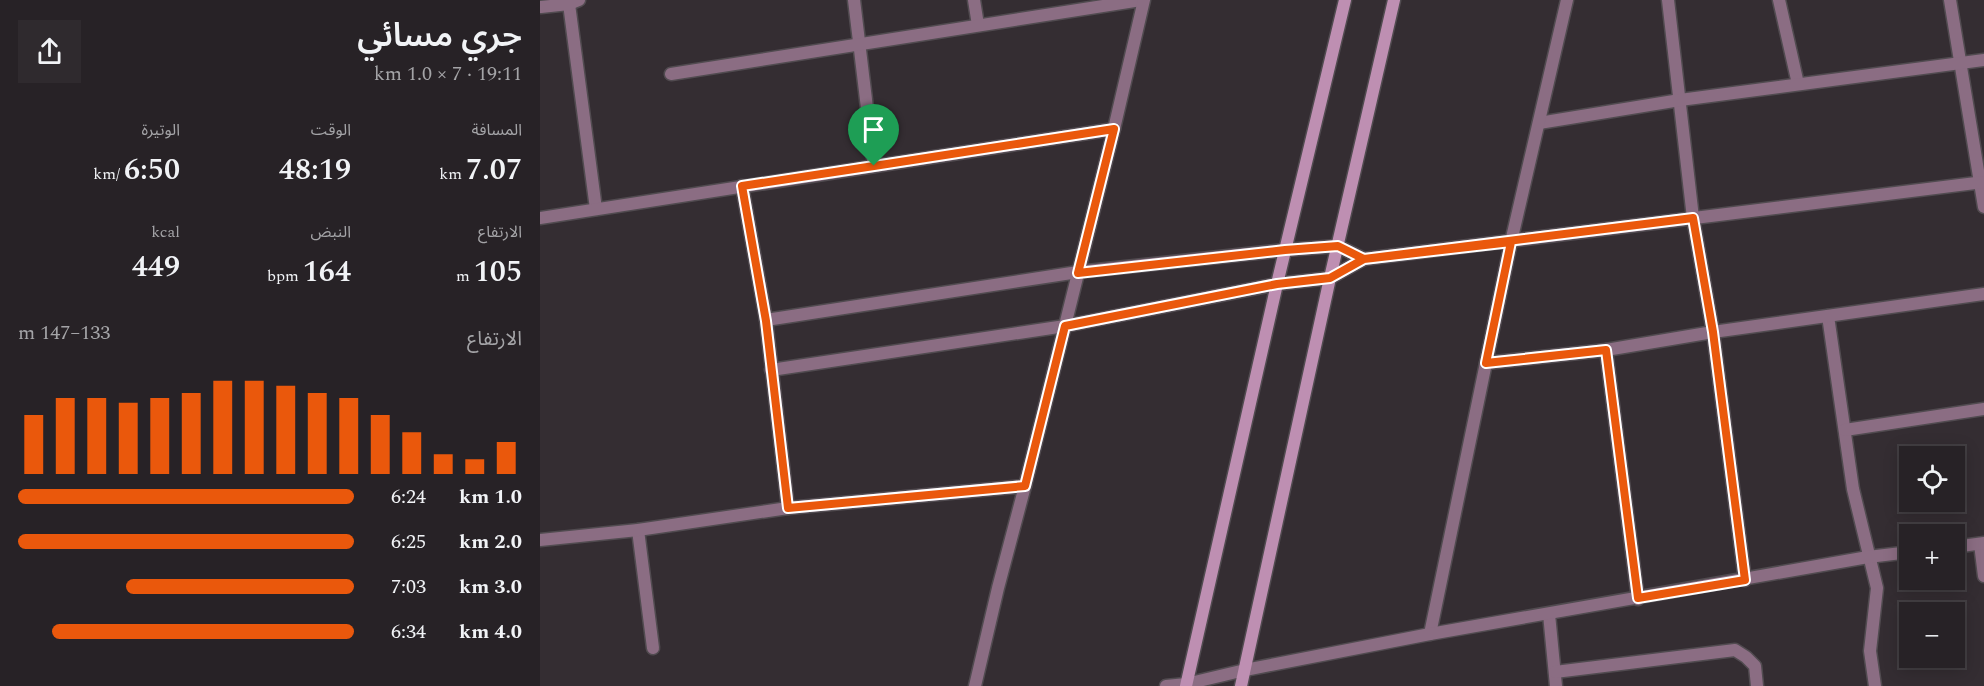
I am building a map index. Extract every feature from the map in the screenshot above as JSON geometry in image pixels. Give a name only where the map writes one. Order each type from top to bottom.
[{"type":"street","points":[[854,0],[874,166]]},
{"type":"street","points":[[974,0],[978,26]]},
{"type":"street","points":[[671,74],[1142,0],[1114,129],[975,686]]},
{"type":"street","points":[[1186,685],[1277,284],[1345,0]]},
{"type":"street","points":[[1241,686],[1330,278],[1394,0]]},
{"type":"street","points":[[1430,634],[1511,242],[1567,0]]},
{"type":"street","points":[[1668,0],[1693,218],[1713,332],[1745,580]]},
{"type":"street","points":[[1779,0],[1798,84]]},
{"type":"street","points":[[1950,0],[1982,183],[1984,207]]},
{"type":"street","points":[[541,7],[574,2],[596,209]]},
{"type":"street","points":[[1539,123],[1680,100],[1984,60]]},
{"type":"street","points":[[540,218],[1114,129]]},
{"type":"street","points":[[771,370],[1065,326],[1277,284],[1330,278],[1364,259],[1982,183]]},
{"type":"street","points":[[742,186],[766,321],[788,508]]},
{"type":"street","points":[[766,321],[1078,273],[1285,250],[1338,246],[1364,259]]},
{"type":"street","points":[[1486,363],[1606,350],[1713,332],[1984,294]]},
{"type":"street","points":[[1828,316],[1853,489],[1877,588],[1870,651],[1875,686]]},
{"type":"street","points":[[1606,350],[1638,598]]},
{"type":"street","points":[[1845,430],[1984,409]]},
{"type":"street","points":[[540,540],[638,530],[788,508],[1025,486]]},
{"type":"street","points":[[638,530],[653,648]]},
{"type":"street","points":[[1965,546],[1982,544],[1984,576]]},
{"type":"street","points":[[1166,686],[1186,685],[1245,670],[1430,634],[1899,553]]},
{"type":"street","points":[[1550,614],[1556,686]]},
{"type":"street","points":[[1555,672],[1735,650],[1755,666],[1757,686]]},
{"type":"route","points":[[874,166],[742,186],[766,321],[788,508],[1025,486],[1065,326],[1277,284],[1330,278],[1364,259],[1511,242],[1486,363],[1606,350],[1638,598],[1745,580],[1713,332],[1693,218],[1364,259],[1338,246],[1078,273],[1114,129],[874,166]]}]
